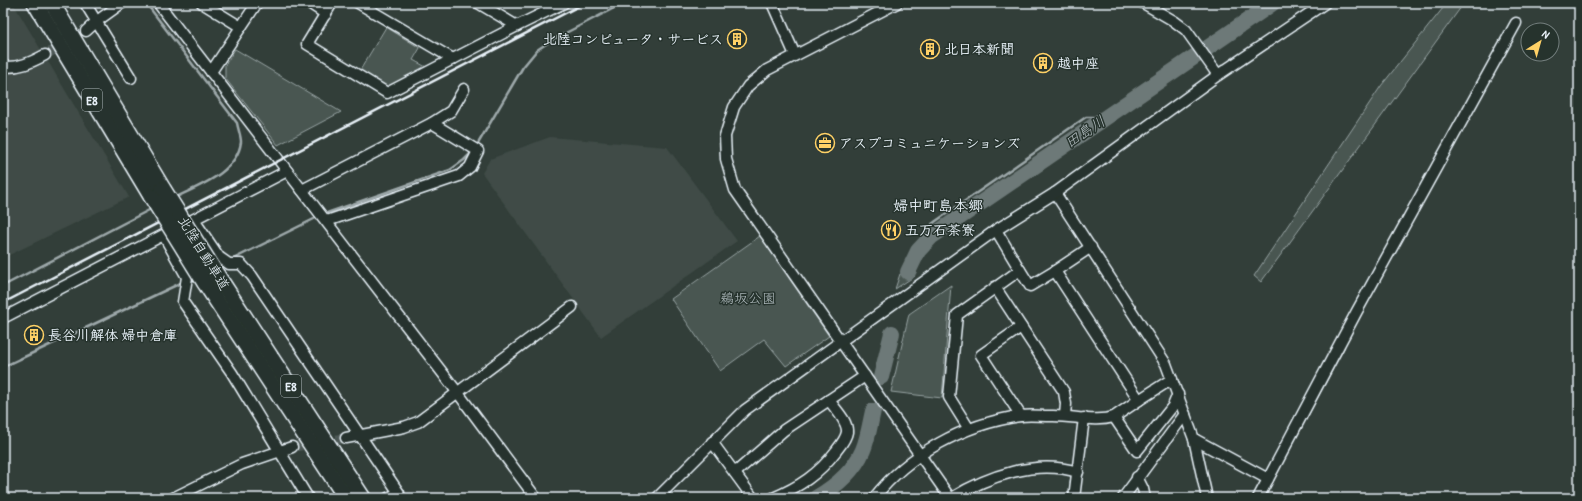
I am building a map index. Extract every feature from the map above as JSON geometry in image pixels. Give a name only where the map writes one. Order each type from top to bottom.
[{"type":"highway","name":"北陸自動車道","points":[[35,3],[157,193],[346,498]]},
{"type":"highway","name":"北陸自動車道","points":[[52,3],[157,193]]},
{"type":"highway","name":"北陸自動車道","points":[[211,279],[364,498]]},
{"type":"street","points":[[85,3],[131,78]]},
{"type":"street","points":[[86,31],[122,3]]},
{"type":"street","points":[[158,3],[458,393],[536,498]]},
{"type":"street","points":[[202,3],[241,27]]},
{"type":"street","points":[[211,72],[257,3]]},
{"type":"street","points":[[309,3],[326,14]]},
{"type":"street","points":[[332,3],[307,44],[387,93],[564,3]]},
{"type":"street","points":[[358,3],[453,59]]},
{"type":"street","points":[[478,3],[517,26]]},
{"type":"street","points":[[772,3],[795,55]]},
{"type":"street","points":[[897,3],[767,70],[748,86],[734,107],[725,136],[726,159],[735,190],[951,498],[988,479],[1012,473],[1053,468],[1068,469],[1078,472]]},
{"type":"street","points":[[1143,3],[1174,21],[1186,30],[1218,75]]},
{"type":"street","points":[[657,498],[745,410],[996,230],[1055,192],[1218,75],[1325,3]]},
{"type":"street","points":[[1258,498],[1357,311],[1516,23]]},
{"type":"street","points":[[3,67],[14,68],[26,65],[44,56]]},
{"type":"street","points":[[302,190],[432,123],[451,111],[464,89]]},
{"type":"street","points":[[327,222],[459,176],[470,167],[478,151],[432,123]]},
{"type":"street","points":[[3,318],[287,172]]},
{"type":"street","points":[[1055,192],[1166,364],[1194,439],[1207,498]]},
{"type":"street","points":[[194,220],[219,257],[228,264],[241,264],[252,276],[399,494],[388,498]]},
{"type":"street","points":[[996,230],[1030,286],[1091,247]]},
{"type":"street","points":[[164,236],[187,277],[183,302],[232,373],[308,498]]},
{"type":"street","points":[[969,428],[949,398],[956,314],[1020,270]]},
{"type":"street","points":[[1055,271],[1139,400]]},
{"type":"street","points":[[995,287],[1064,392],[1066,404],[1065,416]]},
{"type":"street","points":[[346,438],[361,436],[418,422],[572,307]]},
{"type":"street","points":[[1021,327],[981,355],[1021,416]]},
{"type":"street","points":[[735,474],[784,430],[865,376]]},
{"type":"street","points":[[874,498],[894,477],[921,456],[946,439],[969,428],[1021,416],[1065,416],[1101,421],[1114,417],[1172,379]]},
{"type":"street","points":[[1137,451],[1173,406],[1178,394]]},
{"type":"street","points":[[773,498],[801,485],[818,472],[841,444],[847,432],[844,421],[829,400]]},
{"type":"street","points":[[1123,498],[1184,414]]},
{"type":"street","points":[[1114,417],[1137,451],[1150,460]]},
{"type":"street","points":[[1074,498],[1084,418]]},
{"type":"street","points":[[1194,439],[1268,479]]},
{"type":"street","points":[[712,442],[753,498]]},
{"type":"street","points":[[173,498],[242,464],[292,447]]},
{"type":"street","points":[[1137,477],[1143,489],[1145,498]]},
{"type":"shaded area","points":[[3,3],[13,3],[129,197],[3,258]]},
{"type":"shaded area","points":[[550,137],[667,147],[737,241],[601,337],[482,173],[490,159]]},
{"type":"green space","points":[[1447,3],[1464,3],[1261,282],[1254,276],[1381,86]]},
{"type":"green space","points":[[386,27],[420,48],[413,60],[428,68],[391,87],[384,87],[359,72]]},
{"type":"green space","points":[[235,49],[341,112],[278,145],[225,78],[225,65]]},
{"type":"green space","name":"鵜坂公園","points":[[760,236],[829,336],[786,366],[764,339],[720,371],[671,299]]},
{"type":"green space","points":[[900,274],[915,276],[895,289]]},
{"type":"green space","points":[[951,285],[942,398],[891,392],[909,314]]},
{"type":"waterway","points":[[146,3],[237,123],[241,140],[238,153],[224,170],[205,183],[174,198]]},
{"type":"waterway","points":[[476,147],[523,67],[537,50],[552,40],[624,3]]},
{"type":"waterway","name":"田島川","points":[[908,272],[918,251],[931,237],[1273,3]]},
{"type":"waterway","points":[[935,235],[932,229],[932,224],[1086,117],[1093,117],[1097,123]]},
{"type":"waterway","points":[[324,214],[450,170],[464,160],[473,151]]},
{"type":"waterway","points":[[3,286],[153,208]]},
{"type":"waterway","points":[[231,260],[320,216]]},
{"type":"waterway","points":[[3,367],[183,282]]},
{"type":"waterway","name":"田島川","points":[[881,377],[892,333]]},
{"type":"waterway","points":[[1291,446],[1344,347]]},
{"type":"waterway","name":"田島川","points":[[816,498],[837,484],[855,465],[865,445],[873,411]]},
{"type":"tunnel","points":[[45,55],[86,31]]},
{"type":"tunnel","points":[[292,447],[346,438]]},
{"type":"railway","points":[[3,303],[585,3]]},
{"type":"place","name":"北陸コンピュータ・サービス","points":[[737,39]]},
{"type":"place","name":"北日本新聞","points":[[930,49]]},
{"type":"place","name":"越中座","points":[[1043,63]]},
{"type":"place","name":"アスプコミュニケーションズ","points":[[825,143]]},
{"type":"place","name":"五万石茶寮","points":[[891,230]]},
{"type":"place","name":"長谷川解体 婦中倉庫","points":[[34,335]]},
{"type":"district","name":"婦中町島本郷","points":[[938,206]]}]
